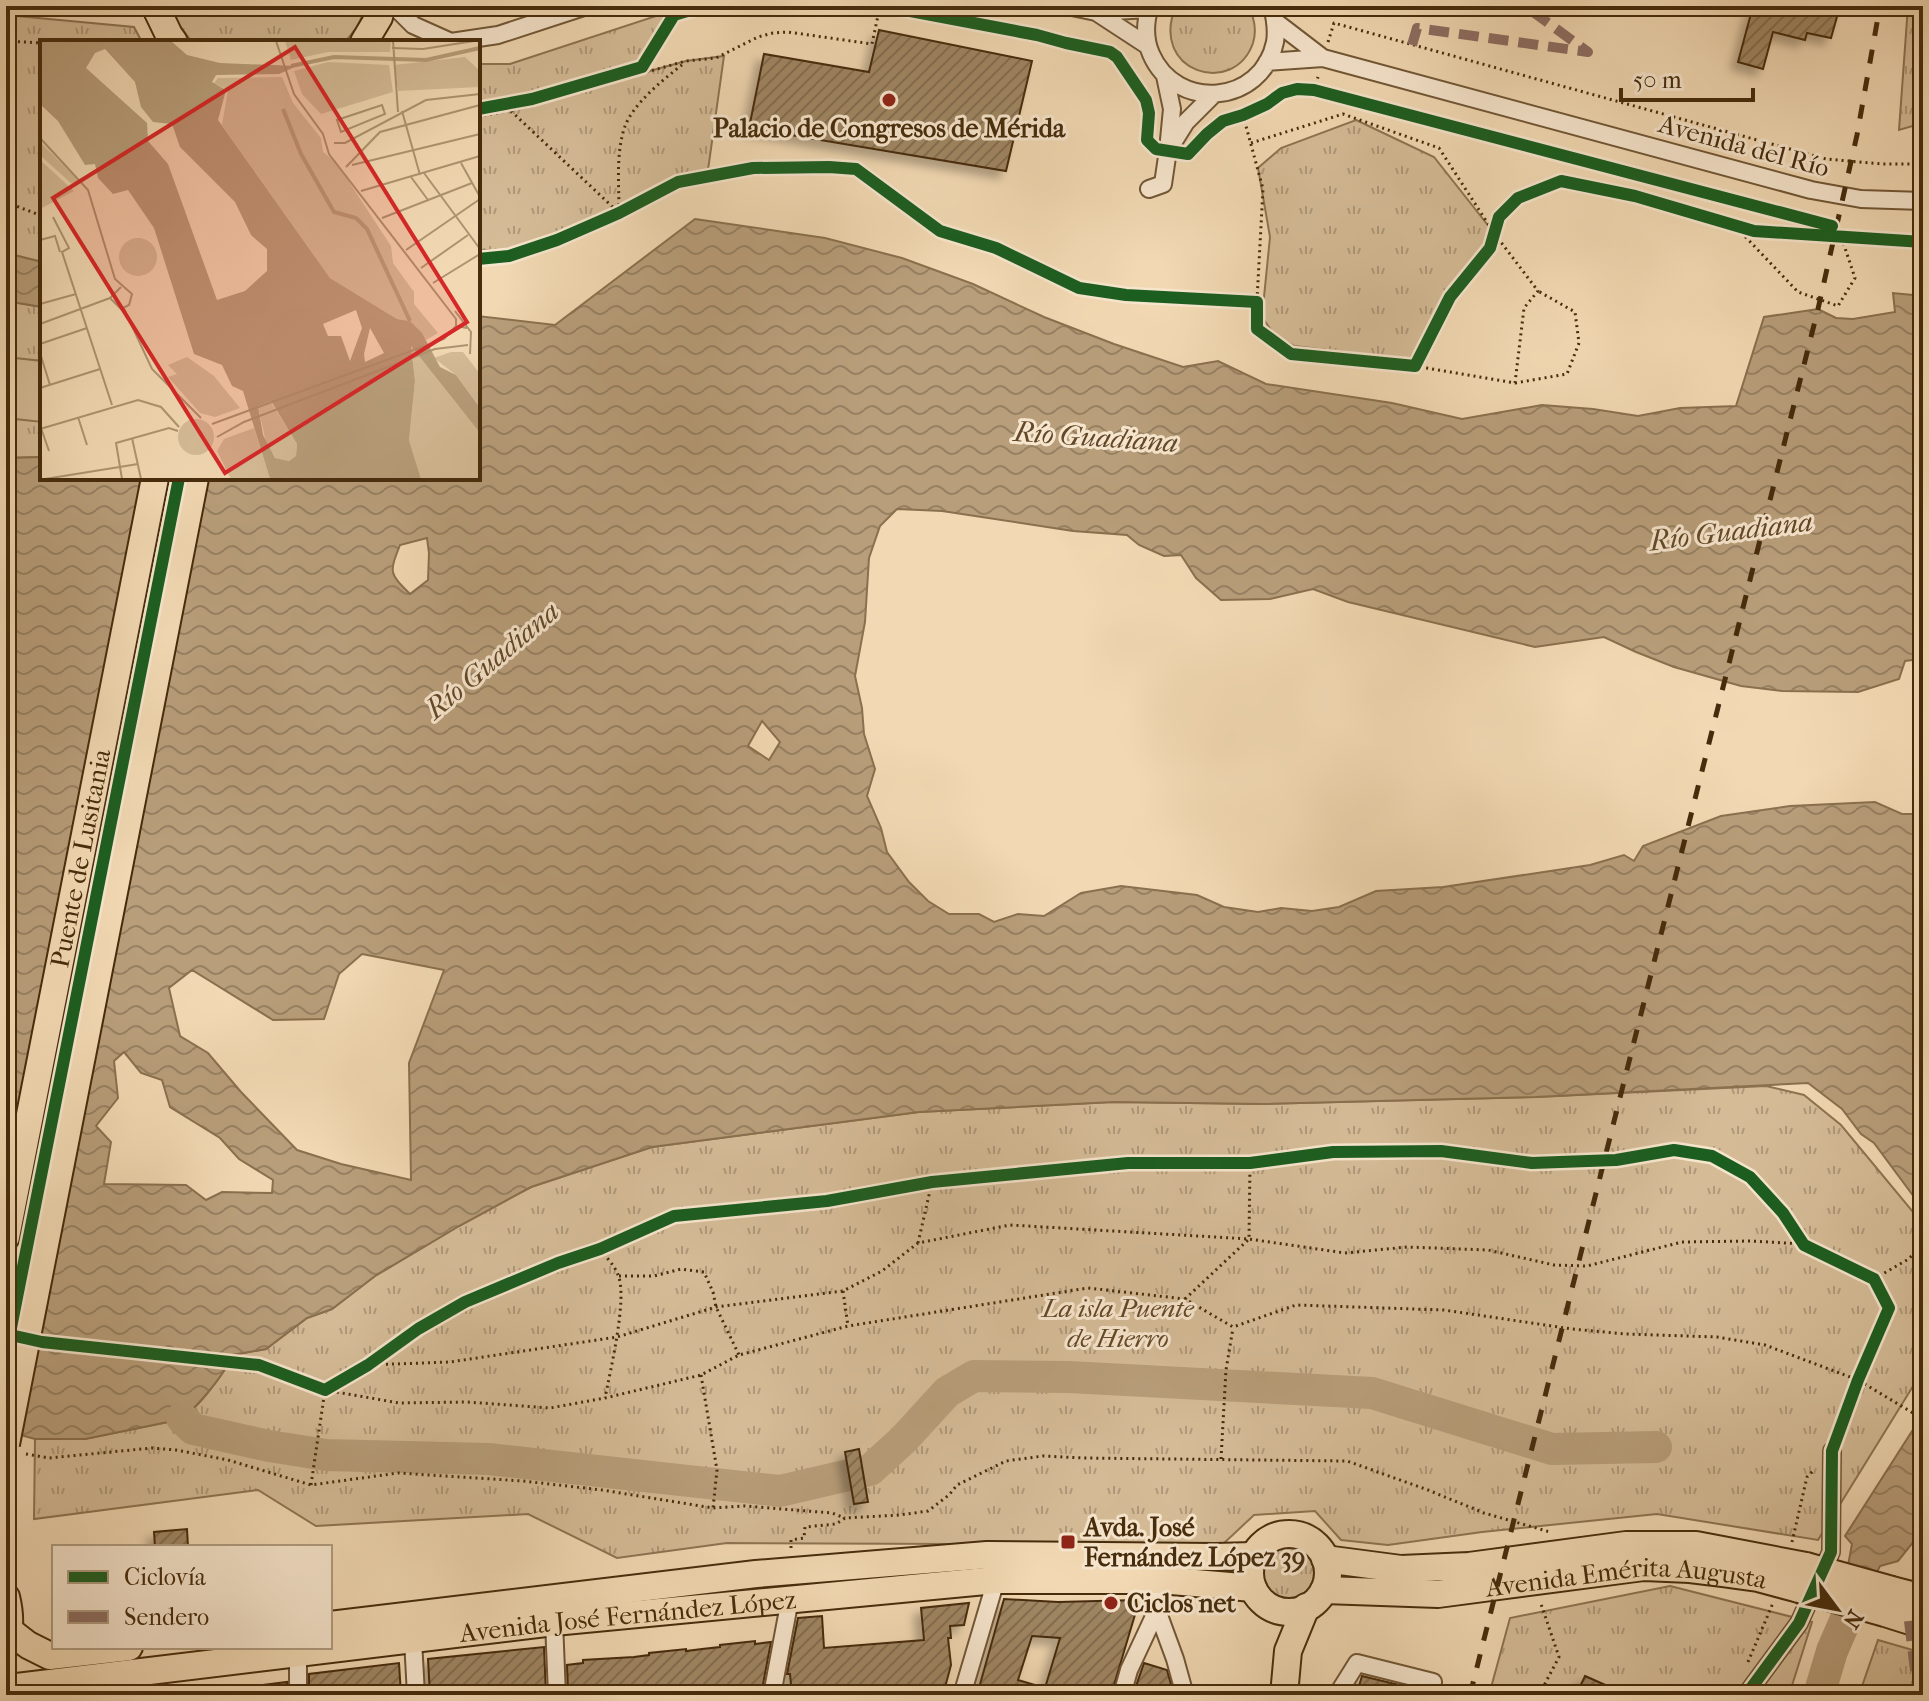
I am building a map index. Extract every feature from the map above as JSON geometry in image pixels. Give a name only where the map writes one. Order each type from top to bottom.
[{"type":"main road","points":[[155,6],[173,40]]},
{"type":"main road","points":[[365,40],[382,6]]},
{"type":"main road","name":"Puente de Lusitania","points":[[6,1237],[155,480]]},
{"type":"main road","name":"Puente de Lusitania","points":[[13,1449],[195,480]]},
{"type":"main road","points":[[1284,1695],[1288,1651],[1328,1574],[1319,1547],[1309,1539],[1297,1534],[1284,1534],[1271,1537],[1261,1545],[1253,1556],[1250,1578],[1261,1600],[1273,1608],[1295,1611],[1315,1599]]},
{"type":"main road","name":"Avenida Emérita Augusta","points":[[1325,1559],[1401,1569],[1469,1566],[1626,1545],[1696,1545],[1889,1602],[1923,1625]]},
{"type":"main road","name":"Avenida José Fernández López","points":[[332,1625],[756,1574],[987,1555],[1253,1556]]},
{"type":"main road","name":"Avenida Emérita Augusta","points":[[1315,1599],[1438,1594],[1644,1567],[1746,1576],[1803,1577]]},
{"type":"main road","name":"Avenida José Fernández López","points":[[6,1686],[36,1689],[554,1622],[996,1580],[1160,1580],[1253,1588]]},
{"type":"main road","points":[[6,1597],[10,1613],[8,1637],[50,1656],[111,1649]]},
{"type":"main road","name":"Avenida Emérita Augusta","points":[[1889,1602],[1923,1598]]},
{"type":"main road","points":[[1273,1608],[1288,1651]]},
{"type":"street","points":[[394,6],[413,25],[447,40]]},
{"type":"street","points":[[464,40],[498,35],[587,6]]},
{"type":"street","points":[[1067,6],[1096,12],[1150,8],[1146,28],[1154,62],[1179,87],[1213,95],[1235,90],[1253,79],[1267,62],[1275,43],[1274,14]]},
{"type":"street","points":[[1096,12],[1148,46]]},
{"type":"street","name":"Avenida del Río","points":[[1274,14],[1323,58]]},
{"type":"street","name":"Avenida del Río","points":[[1267,62],[1323,58],[1811,190],[1861,199],[1923,201]]},
{"type":"street","points":[[1149,189],[1163,184],[1168,150],[1172,109],[1165,76]]},
{"type":"street","points":[[1168,150],[1186,122],[1213,95]]},
{"type":"street","points":[[1746,1695],[1799,1623],[1831,1552],[1832,1451]]},
{"type":"street","points":[[962,1695],[996,1580]]},
{"type":"street","points":[[1122,1695],[1129,1670],[1157,1610],[1160,1580]]},
{"type":"street","points":[[772,1695],[790,1599]]},
{"type":"street","points":[[1157,1610],[1185,1695]]},
{"type":"street","points":[[554,1622],[557,1695]]},
{"type":"street","points":[[413,1640],[416,1695]]},
{"type":"street","points":[[298,1653],[298,1695]]},
{"type":"street","points":[[1337,1695],[1357,1663],[1431,1688]]},
{"type":"path","points":[[480,113],[486,115],[511,110],[686,61],[716,58],[773,33],[788,32],[872,44],[884,6]]},
{"type":"path","points":[[1334,23],[1826,159],[1923,164]]},
{"type":"path","points":[[6,41],[40,43]]},
{"type":"path","points":[[480,112],[642,67],[650,54]]},
{"type":"path","points":[[619,213],[619,150],[625,126],[655,87],[686,61]]},
{"type":"path","points":[[1297,89],[1329,94]]},
{"type":"path","points":[[511,110],[619,213]]},
{"type":"path","points":[[1243,114],[1263,189],[1257,329],[1291,354],[1415,366],[1515,383],[1567,374],[1579,343],[1575,312],[1538,291],[1494,233],[1439,148],[1343,114],[1251,143]]},
{"type":"path","points":[[480,259],[509,256],[546,244],[619,213],[678,182],[753,168],[829,167],[856,169],[940,231],[996,248],[1079,288],[1126,295],[1257,302]]},
{"type":"path","points":[[1415,366],[1450,297],[1490,248],[1499,217],[1518,198],[1561,181],[1635,196],[1754,231],[1923,242]]},
{"type":"path","points":[[6,202],[40,215]]},
{"type":"path","points":[[1814,223],[1862,231],[1923,233]]},
{"type":"path","points":[[1735,226],[1798,292],[1838,306],[1855,278],[1842,237]]},
{"type":"path","points":[[1515,383],[1524,308],[1538,291]]},
{"type":"path","points":[[311,1485],[325,1390],[465,1302],[674,1216],[827,1201],[932,1182],[1128,1163],[1250,1163],[1333,1152],[1441,1151],[1546,1163],[1616,1160],[1674,1150],[1712,1156],[1750,1177],[1783,1213],[1804,1245]]},
{"type":"path","points":[[1185,1299],[1249,1239],[1250,1163]]},
{"type":"path","points":[[918,1243],[932,1182]]},
{"type":"path","points":[[368,1365],[450,1362],[617,1337],[716,1307],[843,1291],[882,1271],[918,1243],[1010,1225],[1249,1239],[1345,1253],[1407,1247],[1488,1250],[1554,1265],[1587,1266],[1682,1242],[1751,1241],[1804,1245],[1874,1279],[1889,1308],[1832,1451]]},
{"type":"path","points":[[1874,1279],[1907,1260],[1923,1246]]},
{"type":"path","points":[[600,1249],[619,1276],[620,1302],[617,1337],[605,1398]]},
{"type":"path","points":[[619,1276],[654,1276],[681,1269],[704,1272],[716,1307],[739,1355]]},
{"type":"path","points":[[42,1342],[259,1365],[325,1390],[399,1403],[467,1402],[550,1408],[701,1375],[739,1355],[848,1326],[1088,1288],[1185,1299],[1233,1327],[1296,1305],[1444,1310],[1572,1329],[1717,1337],[1765,1345],[1858,1380],[1923,1419]]},
{"type":"path","points":[[843,1291],[848,1326]]},
{"type":"path","points":[[1221,1459],[1226,1370],[1233,1327]]},
{"type":"path","points":[[701,1375],[717,1470],[713,1508]]},
{"type":"path","points":[[13,1449],[49,1458],[152,1448],[228,1460],[311,1485],[398,1473],[523,1481],[713,1508],[745,1506],[832,1513],[845,1518],[928,1511],[957,1485],[1006,1461],[1043,1456],[1347,1461],[1484,1513],[1561,1536]]},
{"type":"path","points":[[791,1552],[791,1540],[804,1538],[805,1527],[836,1524],[845,1518]]},
{"type":"path","points":[[1538,1582],[1541,1607],[1559,1657],[1539,1695]]},
{"type":"green space","points":[[170,6],[367,6],[347,40],[190,40]]},
{"type":"green space","points":[[1176,6],[1248,6],[1255,33],[1243,60],[1229,70],[1213,73],[1197,70],[1183,61],[1174,47],[1170,29]]},
{"type":"green space","points":[[1908,6],[1923,6],[1923,123],[1899,130]]},
{"type":"green space","points":[[665,13],[646,72],[686,61],[724,56],[707,177],[523,251],[480,250],[480,64],[510,64]]},
{"type":"green space","points":[[6,15],[134,27],[141,40],[40,40],[40,262],[6,253]]},
{"type":"green space","points":[[1356,120],[1434,157],[1494,233],[1409,360],[1294,346],[1275,336],[1262,317],[1270,237],[1258,168],[1281,148]]},
{"type":"green space","points":[[6,301],[40,307],[40,457],[6,458]]},
{"type":"green space","points":[[6,357],[40,361],[40,422],[6,418]]},
{"type":"green space","name":"La isla Puente de Hierro","points":[[1766,1086],[1804,1095],[1841,1125],[1923,1224],[1923,1370],[1818,1540],[1657,1514],[1388,1545],[1341,1540],[1315,1511],[1254,1515],[1222,1545],[727,1543],[617,1558],[528,1514],[316,1526],[258,1490],[34,1519],[35,1439],[85,1439],[181,1418],[210,1390],[232,1355],[266,1349],[307,1318],[332,1309],[375,1276],[531,1187],[652,1147],[919,1112],[1113,1102],[1264,1104],[1536,1097]]},
{"type":"green space","points":[[1288,1547],[1306,1555],[1314,1573],[1306,1591],[1288,1599],[1270,1591],[1262,1573],[1270,1555]]},
{"type":"green space","points":[[1670,1586],[1812,1622],[1789,1695],[1489,1695],[1510,1618]]},
{"type":"green space","points":[[1878,1640],[1923,1653],[1923,1695],[1859,1695]]},
{"type":"water","name":"Río Guadiana","points":[[695,219],[825,238],[902,258],[973,284],[1044,317],[1183,367],[1218,361],[1266,384],[1392,403],[1462,419],[1542,405],[1638,416],[1680,408],[1736,406],[1764,317],[1818,309],[1836,318],[1853,319],[1895,312],[1893,293],[1923,296],[1923,664],[1920,659],[1905,661],[1899,679],[1858,692],[1782,691],[1741,686],[1674,667],[1604,637],[1535,647],[1348,602],[1313,589],[1270,599],[1221,600],[1196,578],[1181,555],[1164,556],[1139,545],[1127,535],[1073,531],[942,511],[897,509],[880,526],[869,558],[865,622],[855,676],[864,734],[875,769],[867,796],[881,828],[887,852],[928,901],[949,914],[979,914],[994,922],[1018,914],[1044,916],[1081,893],[1121,886],[1197,895],[1224,907],[1258,912],[1281,908],[1312,911],[1339,907],[1376,891],[1443,887],[1590,865],[1624,855],[1634,861],[1643,846],[1721,816],[1790,806],[1875,802],[1902,814],[1923,814],[1923,1209],[1874,1143],[1861,1134],[1842,1109],[1808,1083],[1536,1097],[1264,1104],[1113,1102],[919,1112],[652,1147],[531,1187],[375,1276],[332,1309],[307,1318],[266,1349],[232,1355],[210,1390],[179,1419],[85,1439],[35,1439],[6,1431],[6,1354],[44,1347],[51,1340],[6,1318],[6,458],[40,457],[40,480],[480,480],[480,316],[555,325]],"holes":[[[427,538],[428,580],[410,594],[395,577],[394,562],[400,545]],[[762,721],[780,742],[769,760],[748,746]],[[362,954],[444,970],[409,1063],[411,1180],[297,1150],[208,1053],[180,1036],[169,988],[192,970],[273,1020],[324,1019],[339,974]],[[124,1052],[141,1073],[162,1080],[170,1107],[220,1138],[239,1159],[273,1180],[272,1193],[222,1192],[206,1200],[186,1185],[104,1184],[111,1142],[96,1126],[118,1098],[114,1061]]]},
{"type":"water","points":[[6,253],[40,262],[40,307],[6,301]]},
{"type":"water","points":[[1923,1414],[1923,1530],[1898,1561],[1880,1566],[1845,1635],[1832,1651],[1852,1544],[1845,1536]]},
{"type":"pier","points":[[145,480],[206,480],[37,1336],[6,1323],[6,1181]]},
{"type":"building","points":[[1753,6],[1840,6],[1831,38],[1807,33],[1805,40],[1773,32],[1763,69],[1738,62]]},
{"type":"building","name":"Palacio de Congresos de Mérida","points":[[879,30],[1032,61],[1006,171],[749,128],[764,54],[869,72]]},
{"type":"building","points":[[859,1449],[868,1502],[854,1504],[845,1452]]},
{"type":"building","points":[[187,1529],[188,1545],[155,1545],[154,1532]]},
{"type":"building","points":[[1004,1599],[1058,1602],[1136,1600],[1137,1608],[1111,1695],[977,1695]],"holes":[[[1032,1636],[1060,1638],[1045,1688],[1018,1680]]]},
{"type":"building","points":[[969,1603],[964,1625],[950,1626],[951,1665],[943,1695],[792,1695],[790,1674],[787,1674],[798,1618],[822,1616],[824,1648],[924,1640],[921,1608]]},
{"type":"building","points":[[755,1641],[755,1644],[771,1642],[761,1695],[592,1695],[592,1688],[568,1690],[567,1665],[583,1663],[583,1660],[634,1657]]},
{"type":"building","points":[[544,1647],[546,1695],[430,1695],[428,1659]]},
{"type":"building","points":[[399,1663],[401,1695],[309,1695],[309,1674]]},
{"type":"building","points":[[1144,1663],[1167,1670],[1174,1695],[1133,1695]]},
{"type":"building","points":[[1362,1676],[1420,1690],[1419,1695],[1357,1693]]},
{"type":"building","points":[[1585,1676],[1628,1695],[1576,1695]]},
{"type":"building","points":[[287,1682],[287,1695],[255,1695],[254,1686]]},
{"type":"waterway","points":[[182,1418],[193,1429],[326,1455],[488,1459],[780,1491],[870,1470],[904,1439],[947,1392],[974,1376],[1069,1377],[1372,1393],[1552,1449],[1656,1447]]},
{"type":"waterway","points":[[1819,1695],[1832,1651],[1849,1612]]},
{"type":"railway","points":[[1470,1695],[1818,309],[1857,135],[1880,6]]},
{"type":"marked path","points":[[1412,45],[1417,28],[1588,52],[1525,6]]},
{"type":"marked path","points":[[1909,1621],[1918,1695]]},
{"type":"cycle path","points":[[480,109],[532,99],[642,67],[674,15],[704,6]]},
{"type":"cycle path","points":[[884,6],[1110,52],[1117,57],[1146,100],[1149,113],[1147,140],[1156,149],[1188,154],[1223,121],[1267,104],[1282,93],[1297,89],[1314,90],[1832,226]]},
{"type":"cycle path","points":[[480,259],[509,256],[557,240],[619,213],[678,182],[753,168],[856,169],[940,231],[996,248],[1079,288],[1126,295],[1257,302],[1257,329],[1291,354],[1415,366],[1450,297],[1490,248],[1499,217],[1518,198],[1561,181],[1635,196],[1754,231],[1923,242]]},
{"type":"cycle path","points":[[6,1353],[179,480]]},
{"type":"cycle path","points":[[6,1334],[42,1342],[259,1365],[325,1390],[465,1302],[674,1216],[827,1201],[932,1182],[1128,1163],[1250,1163],[1333,1152],[1441,1151],[1532,1163],[1616,1160],[1674,1150],[1712,1156],[1750,1177],[1783,1213],[1804,1245],[1874,1279],[1889,1308],[1832,1451],[1831,1552],[1799,1623],[1746,1695]]},
{"type":"place","name":"Palacio de Congresos de Mérida","points":[[889,100]]},
{"type":"place","name":"Avda. José Fernández López 39","points":[[1068,1542]]},
{"type":"place","name":"Ciclos net","points":[[1111,1603]]}]
